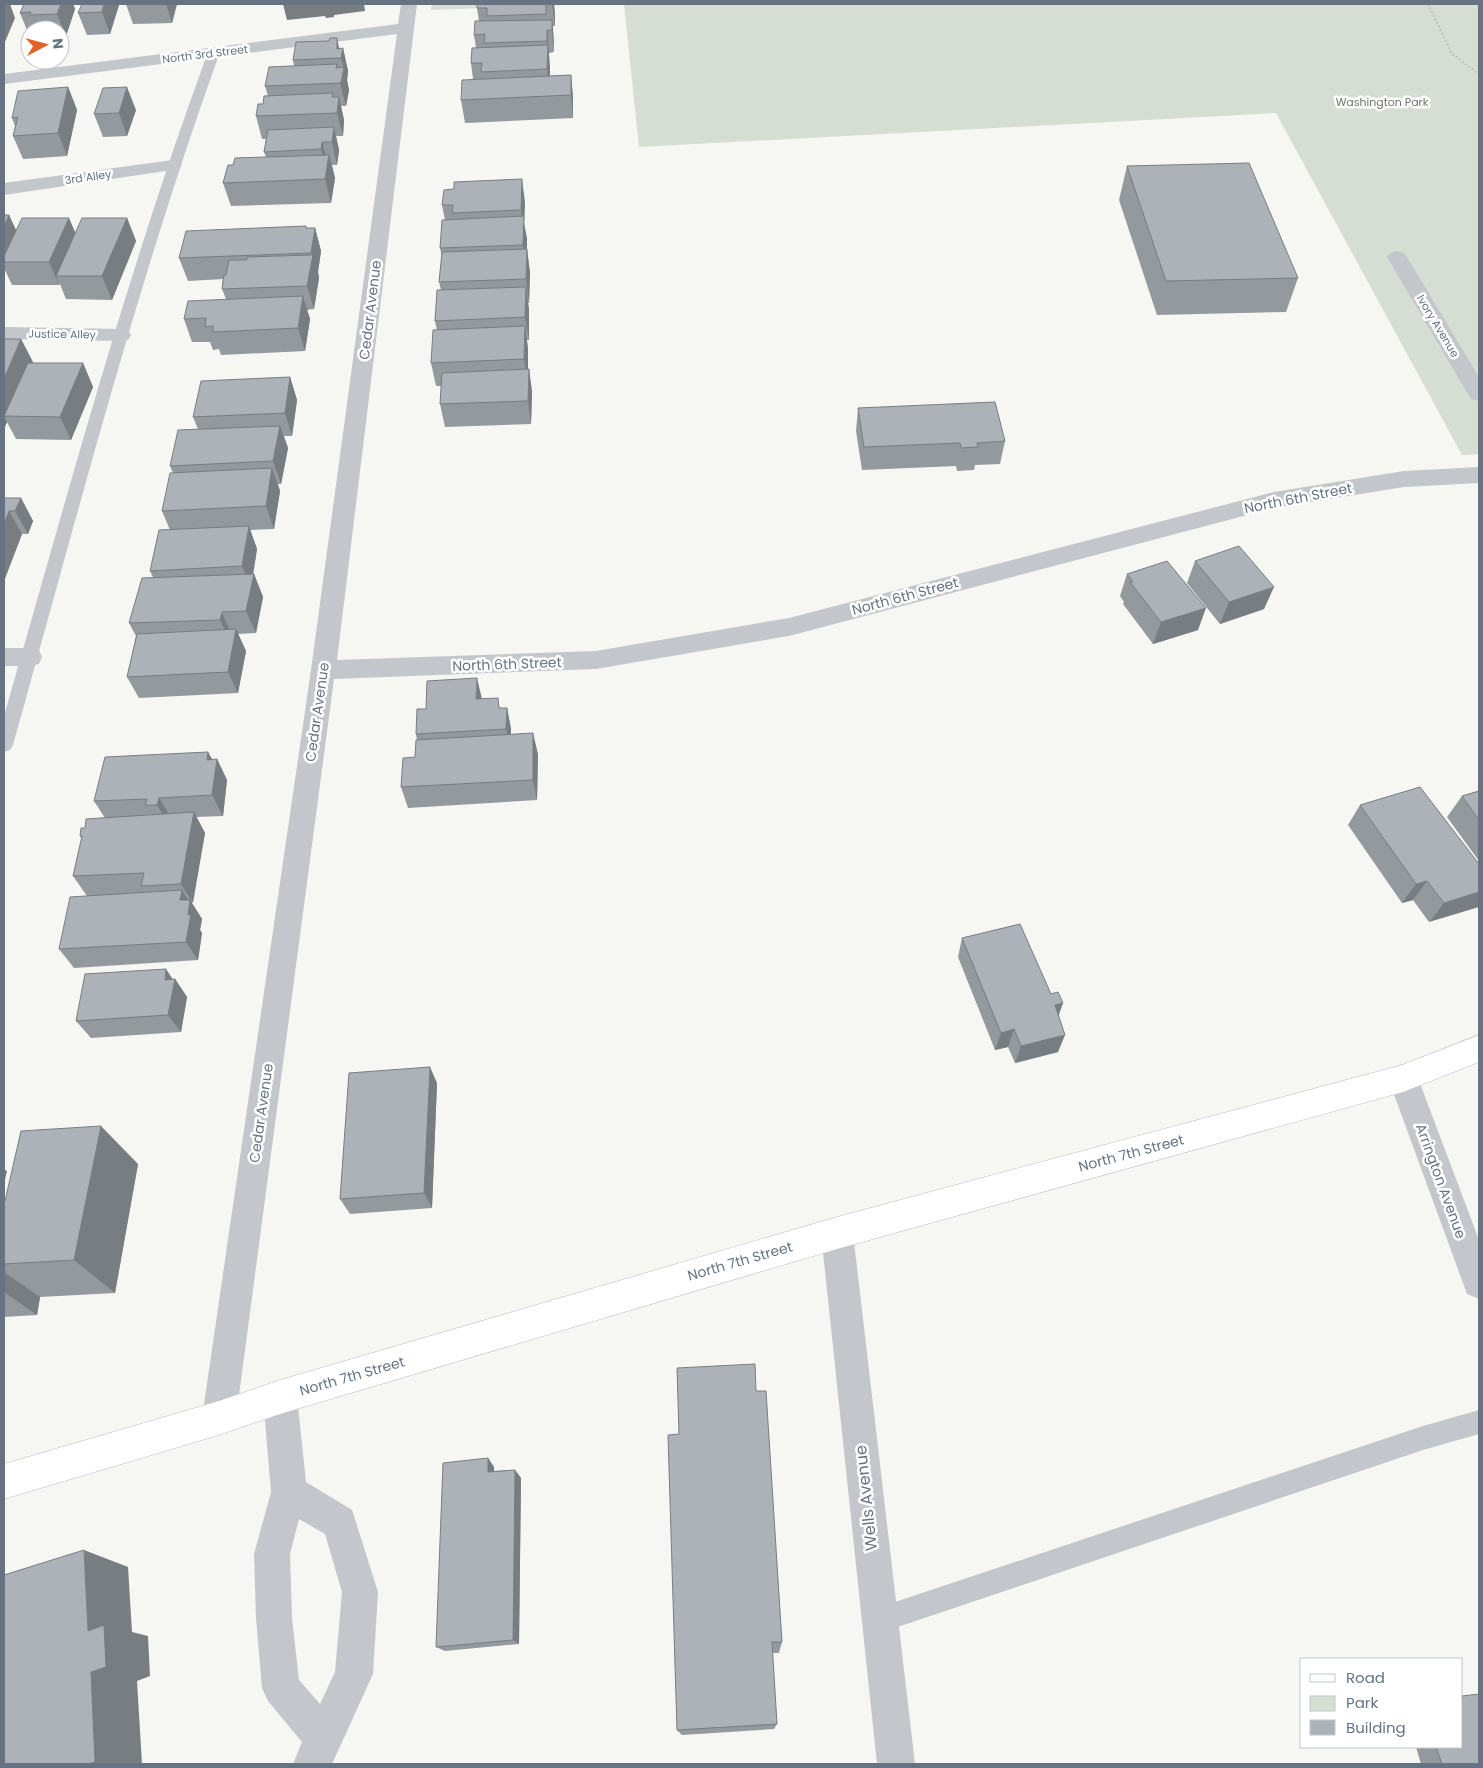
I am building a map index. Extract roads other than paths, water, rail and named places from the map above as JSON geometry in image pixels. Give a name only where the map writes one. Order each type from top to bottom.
[{"type":"street","name":"North 3rd Street","points":[[4,79],[214,52],[407,16]]},
{"type":"street","name":"Cedar Avenue","points":[[218,1418],[323,670],[407,16]]},
{"type":"street","name":"3rd Alley","points":[[4,189],[173,166]]},
{"type":"street","name":"Ivory Avenue","points":[[1397,257],[1479,394]]},
{"type":"street","name":"Justice Alley","points":[[4,334],[121,335]]},
{"type":"street","name":"North 6th Street","points":[[323,670],[606,659],[789,626],[1274,500],[1404,479],[1479,475]]},
{"type":"street","points":[[4,657],[30,657]]},
{"type":"street","name":"North 7th Street","points":[[4,1482],[218,1418],[280,1397],[837,1232],[1403,1078],[1479,1048]]},
{"type":"street","name":"Arrington Avenue","points":[[1403,1078],[1479,1283]]},
{"type":"street","name":"Wells Avenue","points":[[837,1232],[896,1764]]},
{"type":"street","points":[[280,1397],[289,1492],[272,1554],[274,1618],[281,1688],[317,1751]]},
{"type":"street","points":[[289,1492],[338,1523],[360,1592],[354,1674],[317,1751]]},
{"type":"lane","points":[[4,745],[121,335],[173,166],[214,52]]},
{"type":"lane","points":[[880,1620],[1423,1438],[1479,1422]]},
{"type":"park label","name":"Washington Park","points":[[1382,102]]}]
